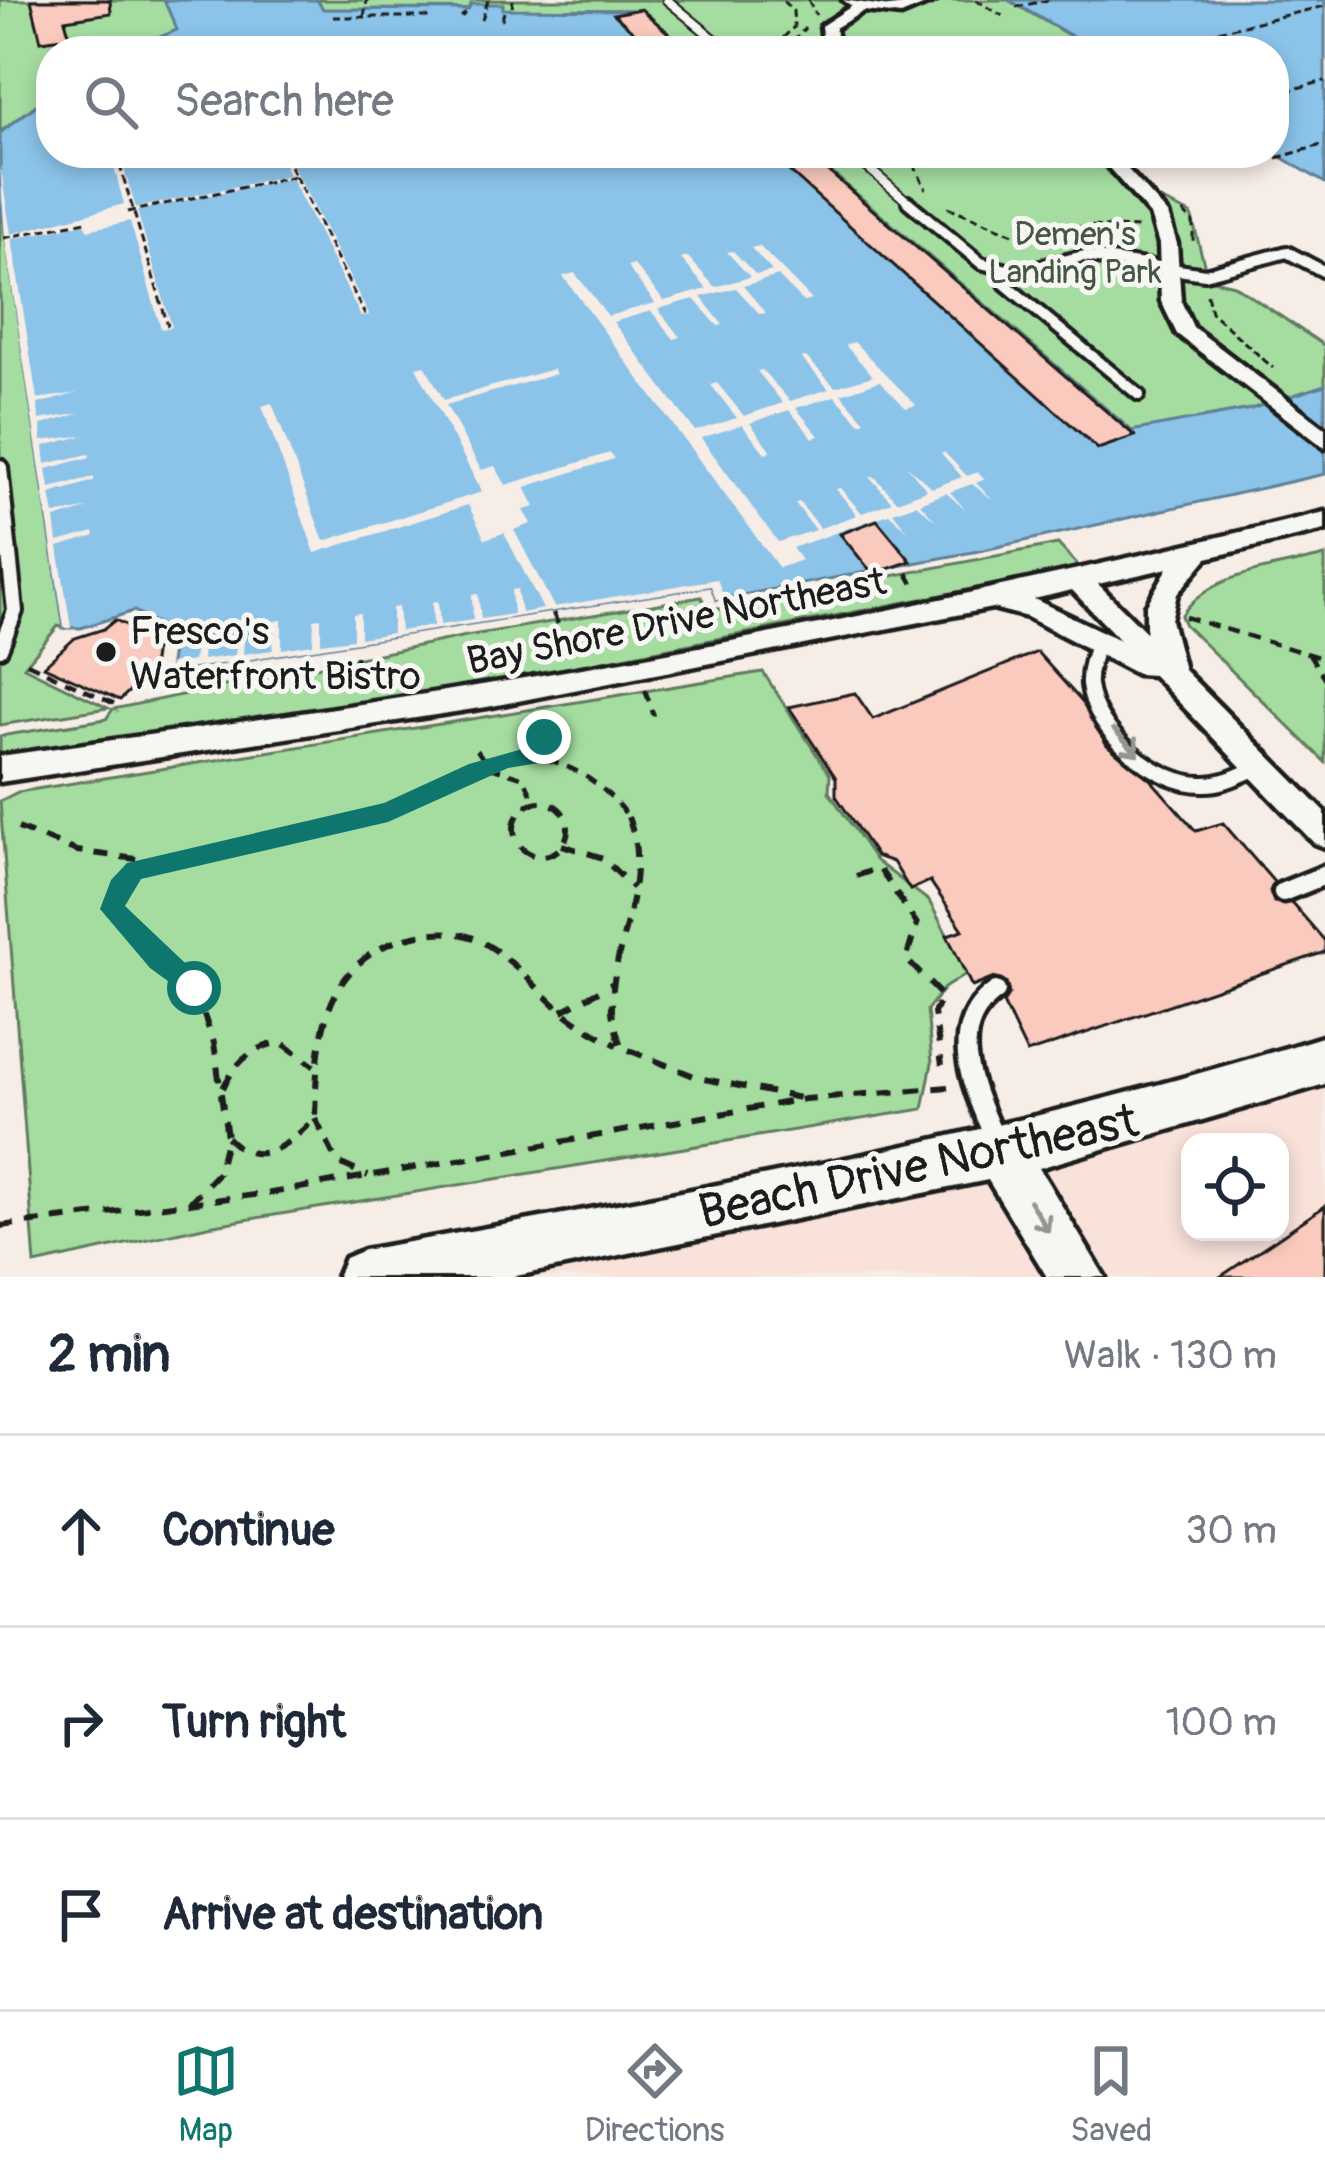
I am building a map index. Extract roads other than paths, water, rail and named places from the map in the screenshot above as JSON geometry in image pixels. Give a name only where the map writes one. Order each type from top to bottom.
[{"type":"street","points":[[829,36],[828,26],[856,3],[902,10],[930,0]]},
{"type":"street","points":[[1119,168],[1138,187],[1165,230],[1171,301],[1184,330],[1325,440]]},
{"type":"street","name":"Bay Shore Drive Northeast","points":[[0,769],[486,697],[1080,582],[1325,520]]},
{"type":"street","points":[[1186,691],[1159,642],[1155,608],[1177,571],[1201,551]]},
{"type":"street","points":[[1080,582],[1325,833]]},
{"type":"street","points":[[986,600],[1032,608],[1099,639],[1186,691]]},
{"type":"street","name":"Beach Drive Northeast","points":[[364,1277],[520,1263],[1001,1154],[1234,1091],[1325,1060]]},
{"type":"street","points":[[1001,1154],[1078,1277]]},
{"type":"lane","points":[[667,0],[711,36]]},
{"type":"lane","points":[[868,168],[981,263],[999,270],[1031,270],[1084,256],[1224,272],[1294,252],[1325,272]]},
{"type":"lane","points":[[999,270],[1005,284],[1139,395]]},
{"type":"lane","points":[[0,465],[15,610],[0,649]]},
{"type":"lane","points":[[1099,639],[1088,671],[1091,697],[1128,748],[1170,776],[1198,785],[1259,767]]},
{"type":"lane","points":[[1283,892],[1325,875]]},
{"type":"lane","points":[[997,991],[973,1007],[963,1031],[982,1105],[1001,1154]]},
{"type":"water","points":[[164,0],[317,0],[323,9],[468,10],[471,4],[503,4],[503,9],[641,10],[671,36],[163,36],[177,30]]},
{"type":"water","points":[[1009,0],[1325,0],[1325,183],[1289,162],[1289,36],[1072,36]]},
{"type":"water","points":[[36,105],[36,168],[824,168],[1131,431],[1251,409],[1325,385],[1325,474],[984,550],[716,600],[711,586],[169,672],[174,633],[134,611],[81,628],[64,628],[0,199],[0,133]]},
{"type":"place","name":"Fresco's Waterfront Bistro","points":[[106,652]]},
{"type":"park label","name":"Demen's Landing Park","points":[[1075,252]]}]
